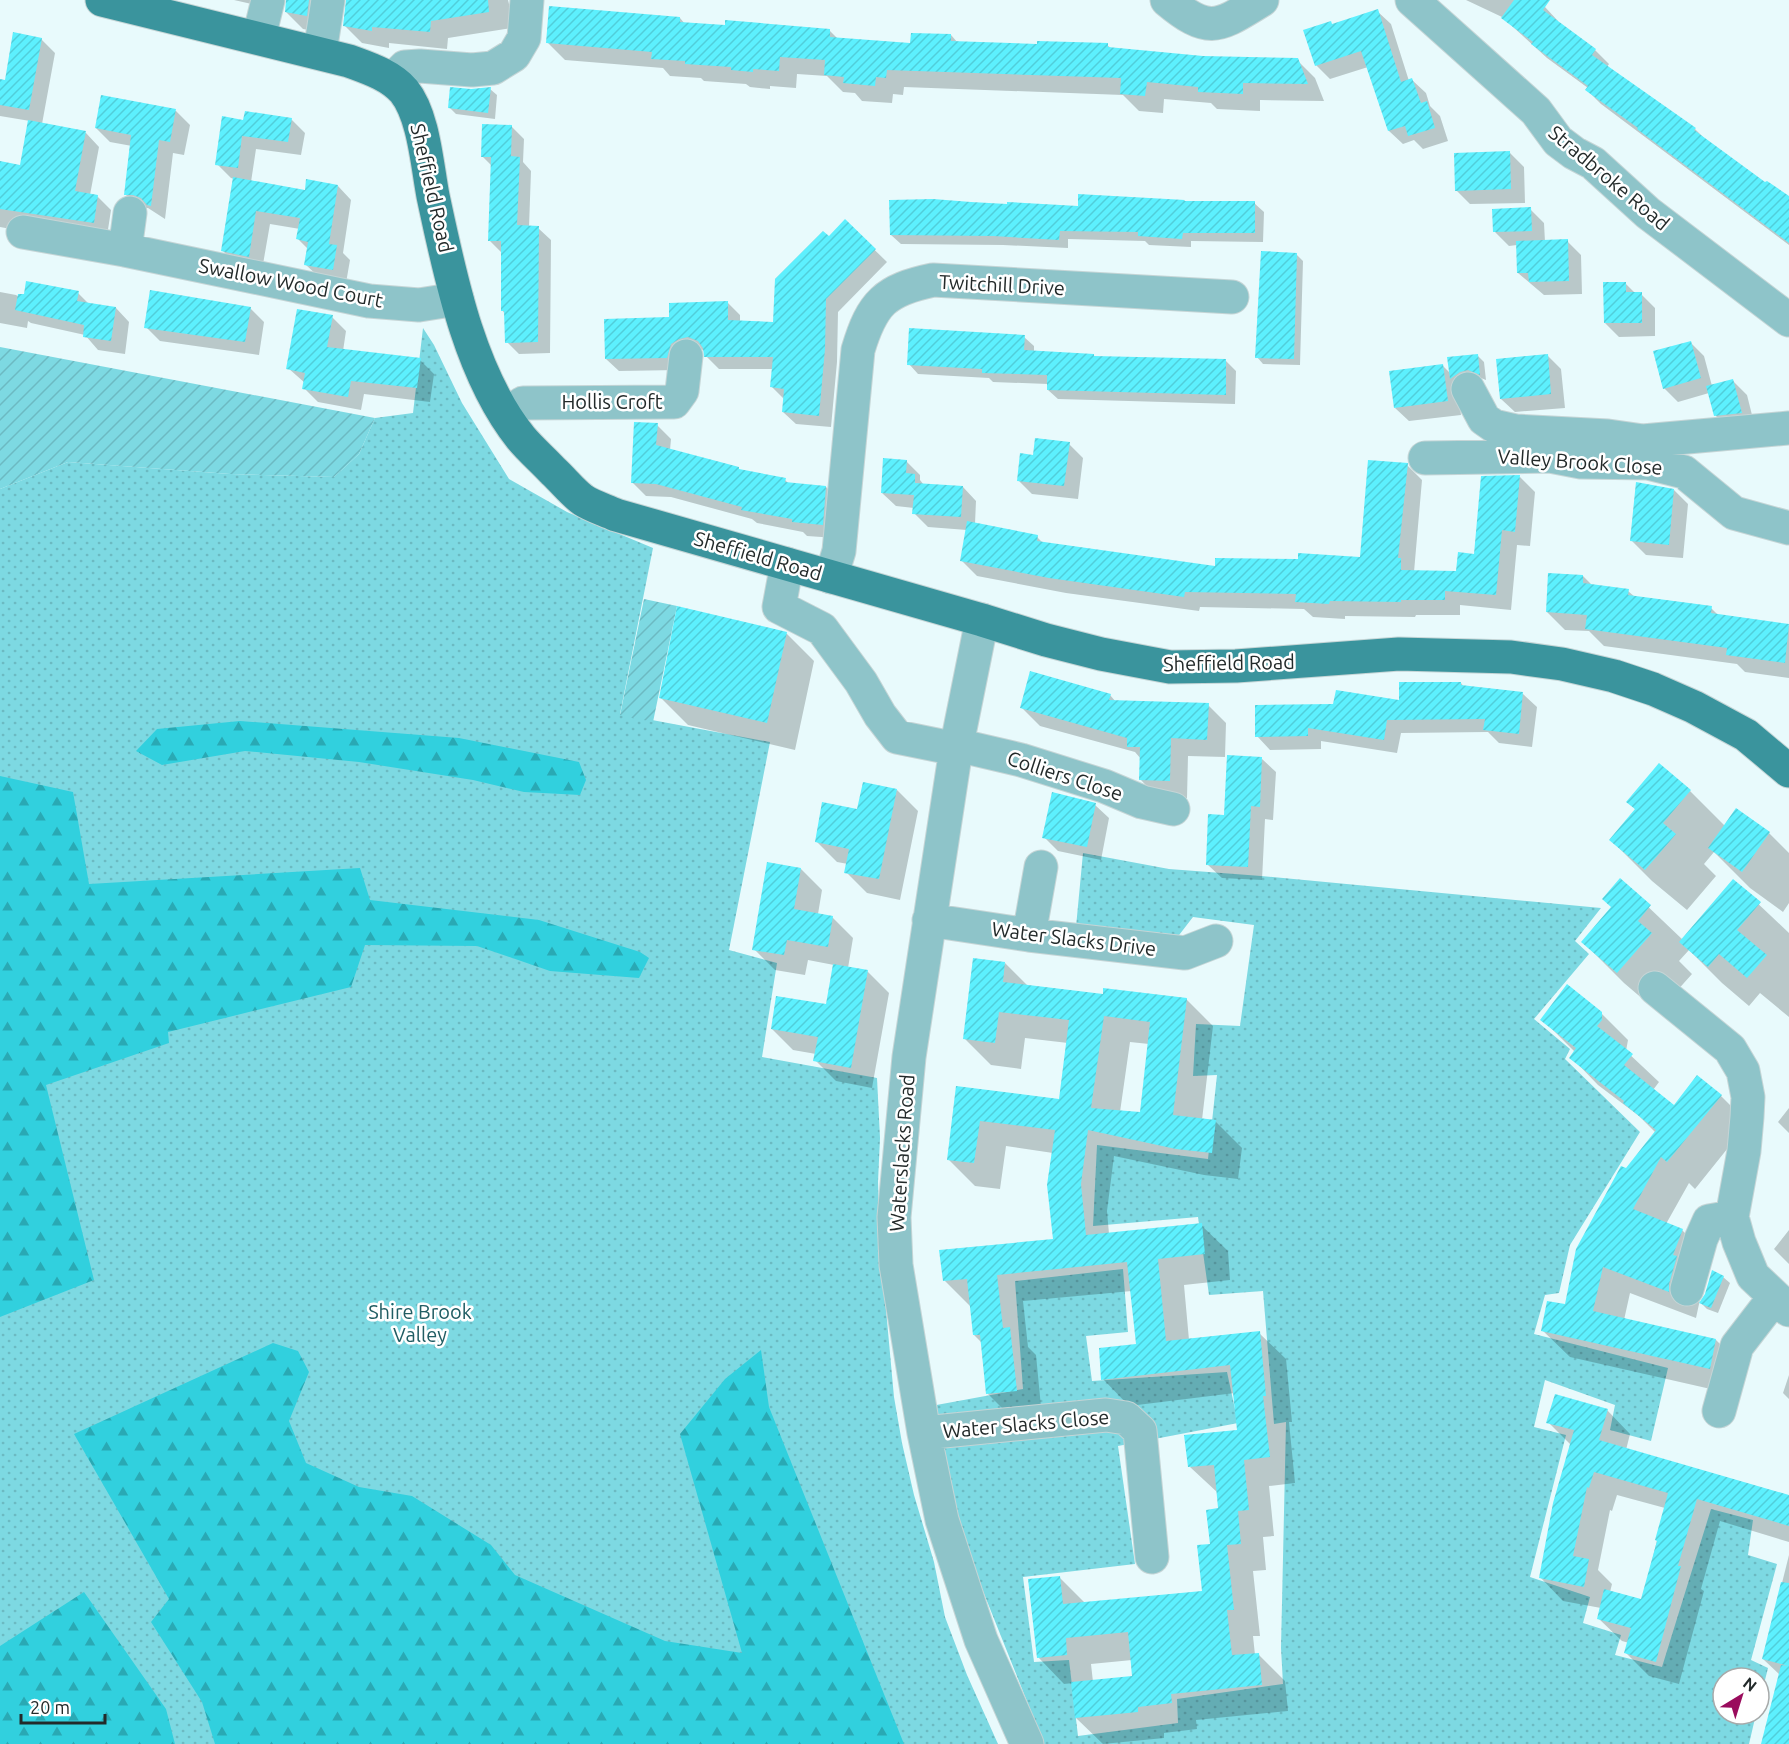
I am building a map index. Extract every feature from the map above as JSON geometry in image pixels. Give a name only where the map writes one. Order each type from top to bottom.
[{"type":"main road","name":"Sheffield Road","points":[[102,0],[320,52],[371,69],[392,80],[404,92],[414,110],[420,130],[457,299],[484,376],[521,438],[582,500],[616,515],[1046,640],[1101,654],[1170,667],[1236,666],[1399,654],[1511,657],[1562,664],[1614,676],[1653,689],[1694,707],[1746,735],[1789,771]]},
{"type":"street","points":[[259,37],[268,0]]},
{"type":"street","points":[[320,52],[328,0]]},
{"type":"street","points":[[392,80],[405,68],[420,66],[472,70],[493,68],[514,55],[524,38],[527,0]]},
{"type":"street","points":[[1167,0],[1205,24],[1227,21],[1262,0]]},
{"type":"street","name":"Stradbroke Road","points":[[1412,0],[1536,111],[1558,141],[1593,163],[1648,213],[1789,320]]},
{"type":"street","points":[[125,250],[130,213]]},
{"type":"street","name":"Swallow Wood Court","points":[[23,232],[125,250],[369,301],[419,305],[457,299]]},
{"type":"street","name":"Twitchill Drive","points":[[831,578],[839,551],[858,350],[865,327],[873,313],[894,292],[910,285],[933,280],[1232,297]]},
{"type":"street","name":"Hollis Croft","points":[[506,415],[523,403],[674,402],[682,391],[686,356]]},
{"type":"street","points":[[1468,389],[1484,419],[1494,426],[1516,431],[1608,436],[1643,441],[1789,428]]},
{"type":"street","name":"Valley Brook Close","points":[[1425,458],[1550,456],[1581,462],[1647,464],[1684,471],[1734,513],[1789,528]]},
{"type":"street","name":"Colliers Close","points":[[787,564],[778,608],[822,629],[861,682],[883,720],[897,738],[1021,760],[1104,786],[1142,802],[1173,809]]},
{"type":"street","name":"Waterslacks Road","points":[[982,620],[956,747],[929,920],[909,1057],[894,1216],[896,1264],[924,1433],[942,1520],[981,1640],[1027,1744]]},
{"type":"street","points":[[1029,935],[1041,867]]},
{"type":"street","name":"Water Slacks Drive","points":[[929,920],[1029,935],[1185,953],[1216,941]]},
{"type":"street","points":[[1655,988],[1730,1049],[1743,1071],[1748,1096],[1746,1135],[1732,1217],[1753,1276],[1782,1304],[1737,1346],[1719,1411]]},
{"type":"street","points":[[1687,1289],[1701,1239],[1709,1221],[1732,1217]]},
{"type":"street","name":"Water Slacks Close","points":[[924,1433],[1106,1415],[1126,1418],[1140,1431],[1152,1557]]},
{"type":"green space","name":"Shire Brook Valley","points":[[423,328],[434,345],[462,403],[509,479],[567,512],[653,548],[620,714],[770,742],[729,950],[777,963],[762,1057],[877,1078],[880,1138],[878,1182],[880,1244],[894,1397],[902,1443],[914,1495],[934,1562],[945,1617],[967,1675],[998,1744],[0,1744],[0,489],[68,462],[230,474],[334,477],[359,454],[375,418],[413,413]]},
{"type":"green space","points":[[0,347],[375,418],[359,454],[334,477],[230,474],[68,462],[0,489]]},
{"type":"green space","points":[[644,599],[677,606],[653,722],[620,715]]},
{"type":"green space","points":[[240,721],[459,738],[579,762],[586,780],[580,795],[524,792],[473,780],[359,762],[245,751],[162,765],[136,751],[157,729]]},
{"type":"green space","points":[[0,776],[73,792],[89,884],[360,868],[370,900],[539,920],[640,952],[649,958],[639,978],[550,971],[477,946],[365,945],[351,987],[168,1032],[169,1043],[46,1085],[94,1280],[0,1317]]},
{"type":"green space","points":[[1083,853],[1169,869],[1601,908],[1575,941],[1589,954],[1534,1019],[1570,1049],[1565,1059],[1640,1132],[1570,1245],[1559,1293],[1545,1295],[1534,1334],[1668,1368],[1651,1441],[1610,1430],[1615,1405],[1545,1380],[1534,1427],[1566,1435],[1530,1577],[1590,1597],[1583,1623],[1621,1635],[1615,1655],[1662,1667],[1711,1509],[1753,1520],[1748,1555],[1777,1564],[1751,1660],[1764,1666],[1711,1666],[1711,1726],[1753,1726],[1749,1744],[1044,1744],[953,1516],[931,1406],[1023,1389],[1015,1281],[1123,1269],[1128,1332],[1086,1336],[1092,1381],[1227,1372],[1238,1423],[1118,1446],[1135,1564],[1023,1577],[1034,1662],[1069,1660],[1078,1736],[1178,1723],[1177,1699],[1283,1684],[1281,1648],[1286,1422],[1274,1424],[1263,1291],[1209,1295],[1198,1217],[1093,1226],[1097,1145],[1208,1159],[1217,1075],[1193,1076],[1196,1024],[1240,1026],[1254,925],[1193,917],[1176,939],[1076,927]]},
{"type":"green space","points":[[273,1343],[298,1351],[309,1372],[289,1421],[306,1463],[359,1487],[412,1496],[491,1545],[515,1575],[665,1641],[742,1653],[680,1434],[725,1379],[761,1350],[769,1407],[904,1744],[215,1744],[202,1702],[151,1622],[169,1599],[74,1434]]},
{"type":"green space","points":[[84,1592],[166,1709],[175,1744],[0,1744],[0,1646]]},
{"type":"building","points":[[286,0],[309,0],[307,16],[285,12]]},
{"type":"building","points":[[346,0],[488,0],[489,12],[431,21],[430,32],[372,27],[372,31],[343,26]]},
{"type":"building","points":[[1514,0],[1550,0],[1543,10],[1596,49],[1592,55],[1696,128],[1694,130],[1765,182],[1767,181],[1789,196],[1789,243],[1585,90],[1588,86],[1531,44],[1533,42],[1501,18]]},
{"type":"building","points":[[549,6],[680,17],[680,22],[725,25],[725,20],[830,29],[830,37],[910,43],[911,33],[951,34],[951,41],[1037,44],[1037,41],[1108,43],[1108,47],[1203,56],[1298,58],[1308,84],[1243,83],[1243,94],[1198,92],[1198,87],[1147,82],[1145,96],[1120,94],[1121,78],[887,70],[886,78],[876,77],[875,86],[843,83],[844,77],[824,75],[825,60],[780,57],[779,71],[753,69],[753,72],[731,70],[731,67],[685,64],[685,61],[651,59],[652,52],[546,43]]},
{"type":"building","points":[[1378,9],[1401,82],[1412,78],[1421,103],[1427,101],[1435,128],[1408,136],[1405,126],[1388,131],[1361,51],[1315,66],[1303,30],[1331,21],[1332,24]]},
{"type":"building","points":[[13,32],[42,38],[29,110],[0,105],[0,79],[5,80]]},
{"type":"building","points":[[450,87],[471,89],[491,87],[488,113],[448,108]]},
{"type":"building","points":[[101,95],[176,109],[170,142],[159,140],[151,206],[141,198],[124,195],[131,135],[95,128]]},
{"type":"building","points":[[245,111],[292,118],[288,142],[242,136],[238,168],[215,165],[222,116],[243,120]]},
{"type":"building","points":[[28,120],[86,131],[75,191],[98,195],[94,223],[0,209],[0,161],[20,165]]},
{"type":"building","points":[[482,124],[512,125],[511,156],[520,157],[517,225],[539,226],[538,342],[505,343],[504,311],[501,311],[501,241],[488,241],[491,157],[481,157]]},
{"type":"building","points":[[1510,151],[1511,189],[1455,191],[1454,153]]},
{"type":"building","points":[[233,177],[305,190],[306,179],[338,185],[329,244],[337,245],[333,270],[304,265],[308,242],[296,239],[300,218],[256,211],[249,257],[221,251]]},
{"type":"building","points":[[1078,194],[1184,201],[1255,201],[1255,233],[1183,233],[1182,239],[1138,236],[1138,232],[1060,231],[1059,240],[993,236],[890,235],[889,200],[933,199],[1078,206]]},
{"type":"building","points":[[1531,207],[1532,231],[1493,232],[1492,209]]},
{"type":"building","points":[[845,219],[876,249],[826,299],[825,349],[819,416],[782,412],[784,389],[770,387],[773,357],[704,357],[703,348],[698,341],[688,337],[671,344],[667,358],[605,359],[604,319],[669,317],[669,303],[728,301],[728,320],[773,322],[775,279],[823,231],[829,236]]},
{"type":"building","points":[[1568,239],[1569,281],[1529,282],[1528,273],[1517,273],[1516,241]]},
{"type":"building","points":[[1261,251],[1297,253],[1294,359],[1255,358]]},
{"type":"building","points":[[26,281],[79,291],[77,301],[116,307],[111,341],[83,337],[84,325],[15,310],[18,294],[24,294]]},
{"type":"building","points":[[1603,282],[1626,282],[1626,292],[1642,292],[1642,323],[1604,323]]},
{"type":"building","points":[[150,290],[251,307],[245,342],[144,328]]},
{"type":"building","points":[[297,309],[333,315],[327,347],[421,358],[417,388],[351,381],[348,397],[302,389],[305,373],[286,369]]},
{"type":"building","points":[[909,328],[1025,335],[1024,350],[1094,354],[1094,356],[1226,359],[1226,395],[1047,390],[1047,375],[982,373],[982,369],[907,365]]},
{"type":"building","points":[[1691,341],[1701,378],[1663,389],[1653,351]]},
{"type":"building","points":[[1478,354],[1480,375],[1468,370],[1450,379],[1447,357]]},
{"type":"building","points":[[1548,354],[1551,394],[1500,399],[1496,359]]},
{"type":"building","points":[[1443,364],[1448,401],[1394,408],[1389,371]]},
{"type":"building","points":[[1733,379],[1742,413],[1714,416],[1706,386]]},
{"type":"building","points":[[634,422],[658,423],[656,445],[739,467],[739,469],[786,478],[785,482],[826,486],[823,525],[792,522],[792,519],[741,510],[742,507],[656,484],[631,483]]},
{"type":"building","points":[[1035,438],[1070,442],[1064,486],[1017,481],[1020,453],[1033,455]]},
{"type":"building","points":[[883,458],[907,460],[906,473],[915,474],[915,483],[963,486],[961,517],[912,514],[914,495],[881,493]]},
{"type":"building","points":[[1368,460],[1408,463],[1398,558],[1401,558],[1401,570],[1456,571],[1458,552],[1474,554],[1481,476],[1520,475],[1515,532],[1502,530],[1496,595],[1445,591],[1445,600],[1330,601],[1329,604],[1295,602],[1296,594],[1185,592],[1184,597],[1049,578],[960,561],[967,521],[1038,535],[1037,541],[1215,566],[1215,558],[1298,559],[1298,553],[1360,557]]},
{"type":"building","points":[[1636,482],[1674,489],[1669,545],[1630,541]]},
{"type":"building","points":[[1548,573],[1583,575],[1583,583],[1629,589],[1628,595],[1712,606],[1711,613],[1789,624],[1785,663],[1726,655],[1727,648],[1585,629],[1587,615],[1546,612]]},
{"type":"building","points":[[677,606],[787,632],[767,723],[659,698]]},
{"type":"building","points":[[1030,671],[1111,694],[1109,700],[1209,703],[1207,740],[1171,738],[1170,781],[1139,780],[1140,747],[1127,747],[1127,738],[1020,708]]},
{"type":"building","points":[[1399,682],[1461,682],[1461,685],[1523,692],[1519,734],[1483,730],[1485,719],[1387,720],[1384,740],[1308,728],[1308,736],[1255,737],[1255,705],[1333,704],[1336,690],[1399,700]]},
{"type":"building","points":[[1227,755],[1262,757],[1260,807],[1251,806],[1248,867],[1206,865],[1208,814],[1224,815]]},
{"type":"building","points":[[1659,763],[1691,790],[1663,823],[1676,834],[1645,870],[1609,840],[1635,809],[1626,802]]},
{"type":"building","points":[[863,782],[897,789],[879,879],[844,873],[849,849],[815,842],[822,802],[857,809]]},
{"type":"building","points":[[1052,792],[1096,803],[1087,847],[1042,838]]},
{"type":"building","points":[[1736,808],[1770,832],[1742,872],[1708,848]]},
{"type":"building","points":[[767,862],[801,868],[794,909],[833,916],[828,947],[787,940],[784,955],[752,950]]},
{"type":"building","points":[[1620,878],[1651,905],[1638,921],[1652,933],[1617,973],[1581,942],[1611,907],[1602,899]]},
{"type":"building","points":[[1733,879],[1761,902],[1737,930],[1767,955],[1747,978],[1719,954],[1708,967],[1679,942]]},
{"type":"building","points":[[973,958],[1005,962],[1003,982],[1103,994],[1103,988],[1187,998],[1173,1115],[1216,1120],[1212,1153],[1176,1149],[1088,1130],[1081,1184],[1086,1235],[1202,1223],[1205,1254],[1158,1259],[1166,1341],[1260,1331],[1266,1396],[1263,1396],[1270,1457],[1244,1460],[1249,1510],[1238,1511],[1241,1544],[1227,1545],[1234,1610],[1227,1610],[1232,1655],[1259,1653],[1262,1685],[1171,1694],[1172,1703],[1138,1707],[1138,1712],[1075,1718],[1071,1682],[1132,1676],[1128,1632],[1066,1638],[1067,1655],[1037,1658],[1028,1579],[1060,1576],[1063,1604],[1202,1591],[1197,1545],[1210,1544],[1206,1510],[1218,1508],[1214,1465],[1188,1467],[1184,1435],[1237,1430],[1230,1365],[1101,1380],[1099,1348],[1136,1344],[1127,1262],[997,1275],[1003,1328],[1010,1327],[1017,1391],[986,1394],[980,1335],[973,1335],[967,1279],[943,1281],[939,1250],[1053,1239],[1047,1185],[1055,1130],[980,1121],[974,1163],[947,1160],[956,1086],[1059,1099],[1069,1020],[999,1012],[995,1043],[963,1039]],"holes":[[[1104,1016],[1150,1022],[1140,1112],[1091,1108]]]},
{"type":"building","points":[[833,964],[868,970],[851,1068],[813,1061],[818,1037],[771,1029],[776,996],[826,1004]]},
{"type":"building","points":[[1567,984],[1602,1012],[1602,1020],[1597,1026],[1633,1054],[1624,1065],[1674,1105],[1697,1075],[1722,1095],[1667,1162],[1661,1157],[1633,1209],[1683,1229],[1673,1255],[1677,1256],[1669,1292],[1603,1267],[1593,1311],[1716,1339],[1710,1369],[1541,1331],[1547,1301],[1565,1304],[1576,1249],[1621,1166],[1626,1168],[1656,1130],[1623,1103],[1624,1101],[1569,1058],[1576,1048],[1540,1020]]},
{"type":"building","points":[[1712,1270],[1724,1276],[1711,1308],[1699,1303],[1705,1294]]},
{"type":"building","points":[[1555,1394],[1608,1409],[1599,1440],[1789,1495],[1789,1526],[1697,1499],[1678,1566],[1681,1566],[1656,1662],[1624,1653],[1631,1628],[1597,1619],[1604,1589],[1641,1599],[1668,1493],[1594,1472],[1589,1488],[1587,1487],[1573,1556],[1589,1559],[1584,1587],[1539,1578],[1553,1503],[1574,1430],[1546,1423]]},
{"type":"building","points":[[1781,1582],[1789,1583],[1789,1666],[1762,1659]]},
{"type":"building","points":[[1781,1665],[1789,1666],[1789,1744],[1761,1744],[1766,1726],[1771,1726],[1771,1704]]}]
